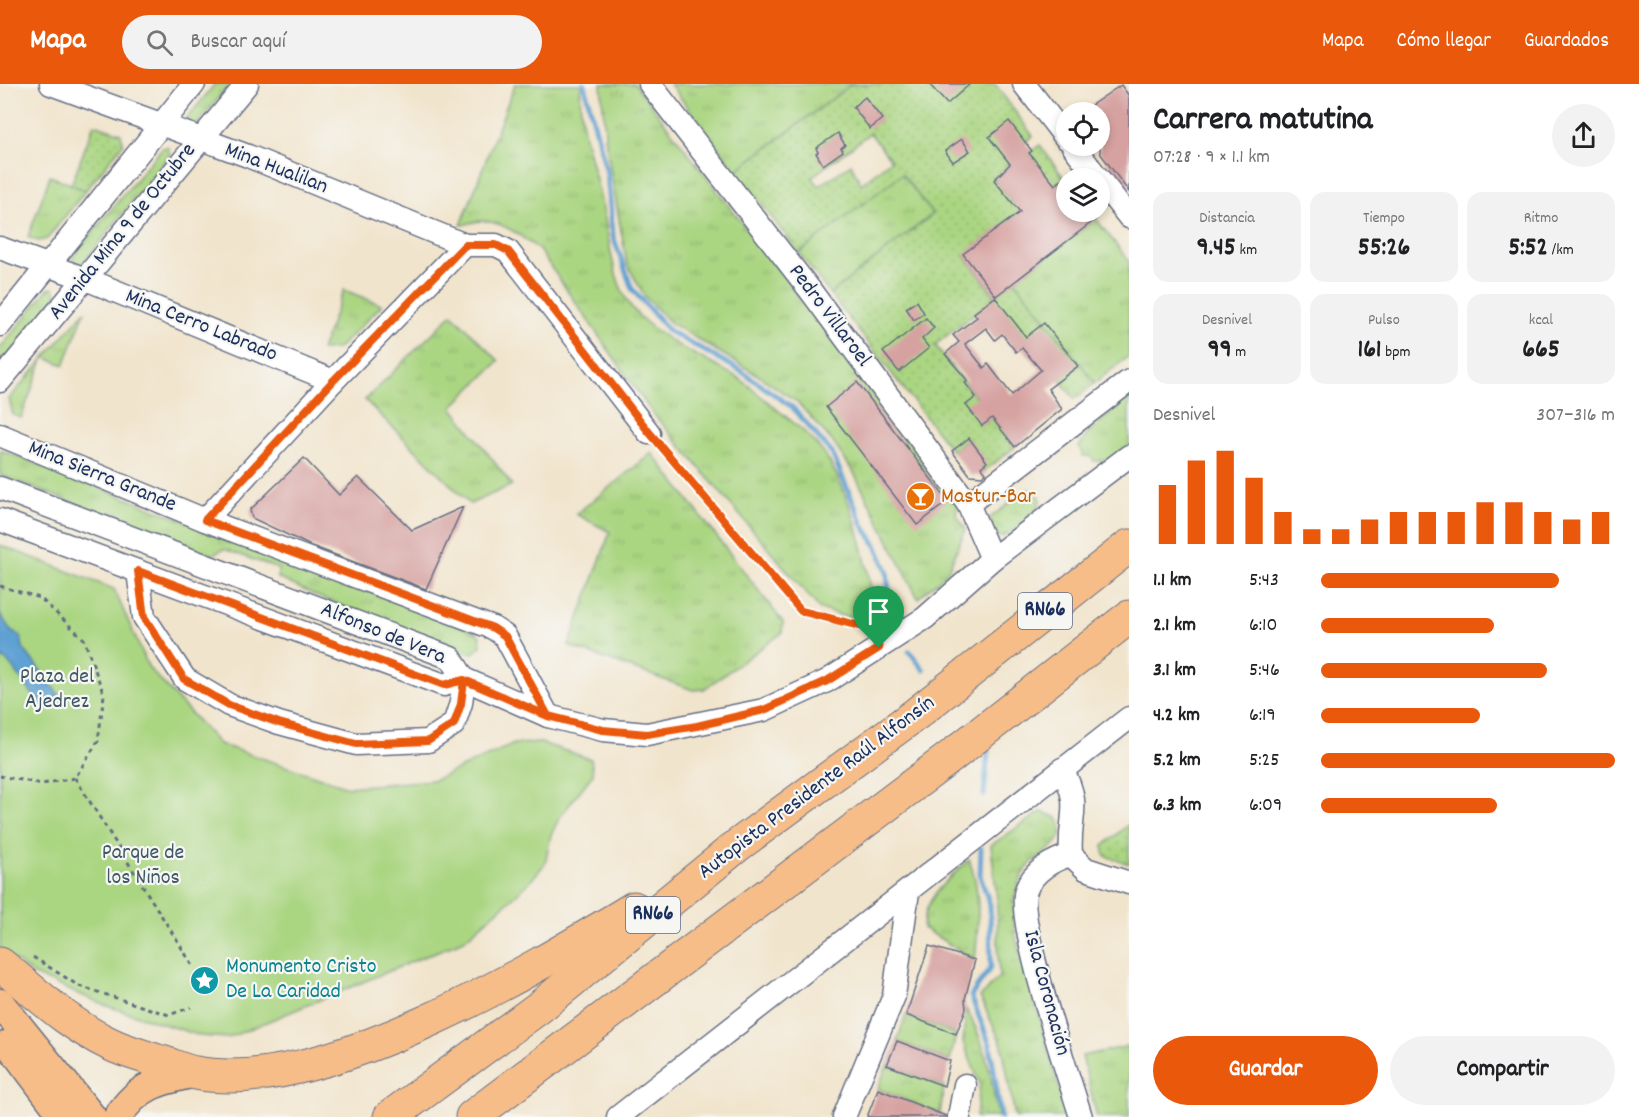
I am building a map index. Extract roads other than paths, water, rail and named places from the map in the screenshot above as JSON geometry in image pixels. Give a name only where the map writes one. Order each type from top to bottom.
[{"type":"highway","points":[[1060,599],[1129,534]]},
{"type":"highway","name":"Autopista Presidente Raúl Alfonsín","points":[[390,1117],[541,1006],[738,845],[916,714],[1129,546]]},
{"type":"highway","name":"RN66","points":[[472,1117],[949,758],[1129,617]]},
{"type":"highway","points":[[15,959],[62,1014],[94,1036],[136,1054],[195,1073],[245,1075],[300,1067],[356,1049],[421,1022],[536,968],[738,845]]},
{"type":"highway","points":[[501,1117],[536,1070]]},
{"type":"main road","points":[[0,1003],[92,1117]]},
{"type":"main road","points":[[0,1032],[64,1117]]},
{"type":"main road","points":[[118,1117],[136,1095],[154,1082],[195,1073]]},
{"type":"street","name":"Mina Hualilan","points":[[51,84],[258,160],[465,245]]},
{"type":"street","name":"Avenida Mina 9 de Octubre","points":[[0,325],[194,84]]},
{"type":"street","name":"Avenida Mina 9 de Octubre","points":[[0,381],[86,279],[198,139],[247,84]]},
{"type":"street","name":"Pedro Villaroel","points":[[650,84],[810,290],[968,504],[992,559]]},
{"type":"street","points":[[1024,84],[1056,125]]},
{"type":"street","points":[[1080,156],[1090,168]]},
{"type":"street","points":[[1110,193],[1129,217]]},
{"type":"street","points":[[205,520],[333,381],[465,245],[496,245],[508,251],[649,432]]},
{"type":"street","name":"Mina Cerro Labrado","points":[[0,248],[86,279],[333,381]]},
{"type":"street","points":[[968,504],[1129,381]]},
{"type":"street","name":"Mina Sierra Grande","points":[[0,435],[205,520],[336,567],[493,628],[505,636],[548,716]]},
{"type":"street","points":[[138,571],[144,617],[184,679],[229,705],[279,723],[356,744],[428,741],[454,724],[461,704],[464,680],[548,716],[603,730],[647,734],[697,726],[764,710],[827,681],[925,618],[992,559],[1129,456]]},
{"type":"street","name":"Alfonso de Vera","points":[[0,488],[451,658],[464,680],[444,685],[0,520]]},
{"type":"street","points":[[618,1117],[1129,718]]},
{"type":"street","points":[[1062,770],[1071,787],[1076,807],[1070,834],[1071,855],[1086,869],[1129,883]]},
{"type":"street","name":"Isla Coronación","points":[[1071,855],[1055,859],[1035,874],[1025,891],[1027,935],[1081,1117]]},
{"type":"street","points":[[844,1117],[894,996],[908,891]]},
{"type":"street","points":[[959,1117],[965,1085]]},
{"type":"water","points":[[0,614],[11,631],[21,637],[23,648],[59,695],[43,708],[8,662],[0,657]]},
{"type":"waterway","points":[[584,84],[607,173],[613,236],[632,289],[669,331],[741,371],[792,407],[832,453],[864,527],[876,545],[887,571],[890,606]]},
{"type":"waterway","points":[[909,651],[924,670]]},
{"type":"waterway","points":[[984,795],[988,750]]},
{"type":"waterway","points":[[981,848],[980,876],[990,905],[991,967],[971,996],[990,1045],[1001,1117]]},
{"type":"place","name":"Mastur-Bar","points":[[920,497]]},
{"type":"place","name":"Monumento Cristo De La Caridad","points":[[205,980]]},
{"type":"park label","name":"Plaza del Ajedrez","points":[[57,690]]},
{"type":"park label","name":"Parque de los Niños","points":[[143,866]]}]
